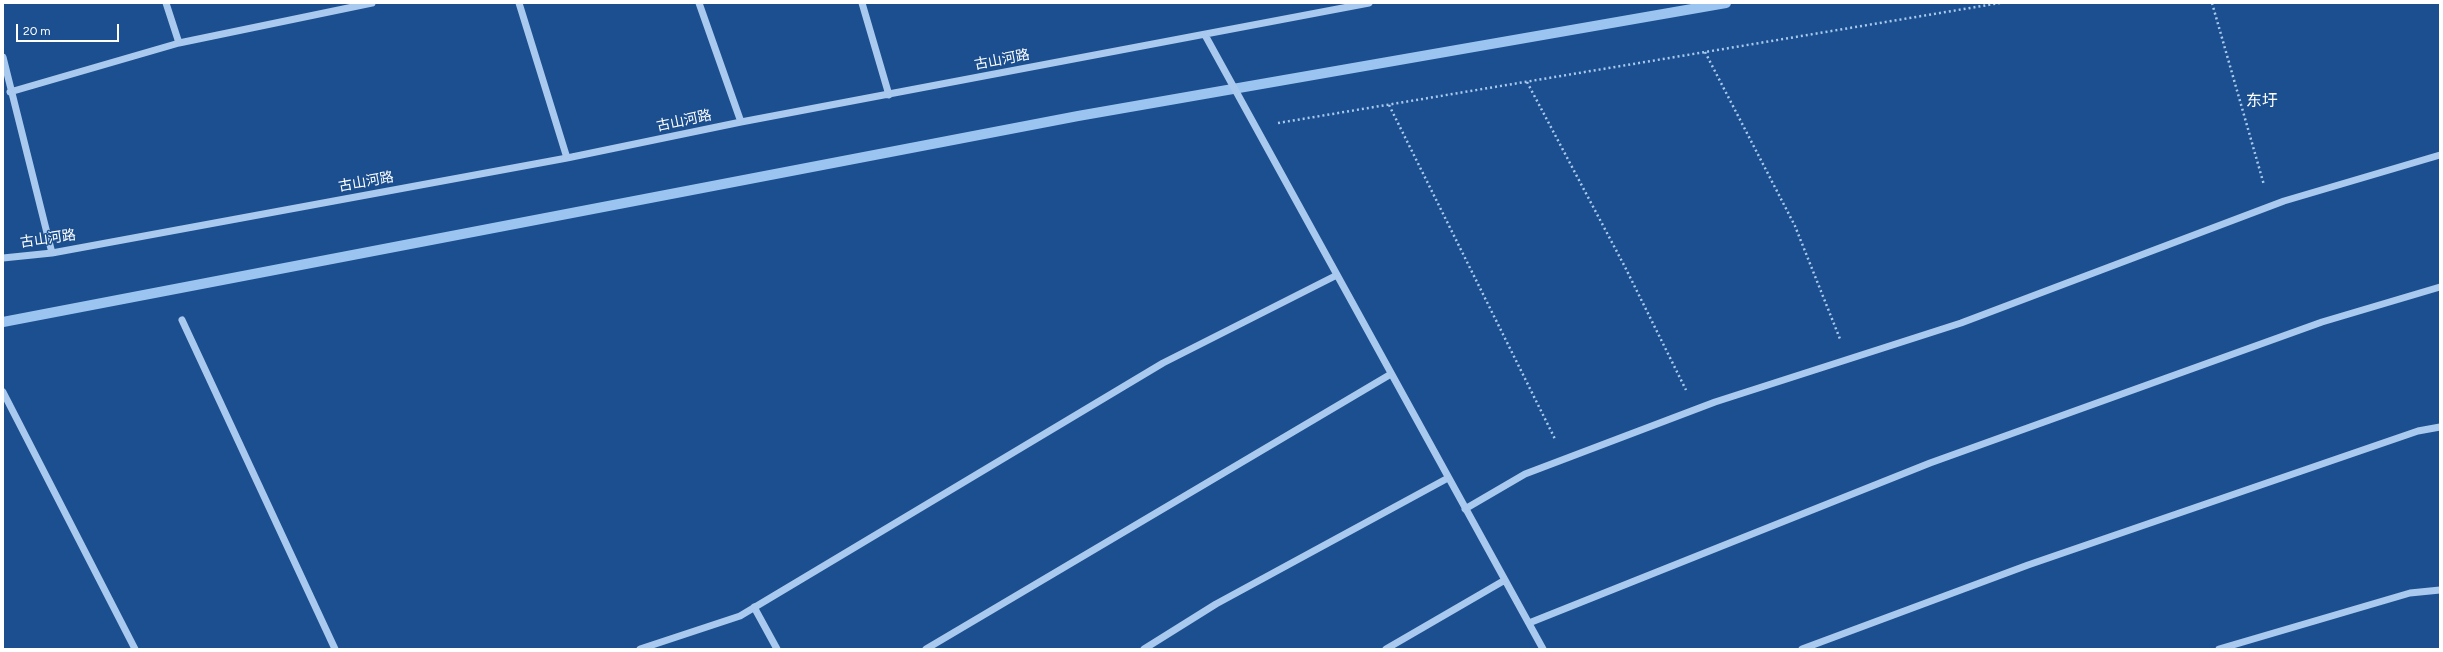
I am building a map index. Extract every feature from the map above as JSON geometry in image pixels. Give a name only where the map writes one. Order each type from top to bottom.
[{"type":"street","points":[[166,3],[179,43]]},
{"type":"street","points":[[338,3],[340,11]]},
{"type":"street","points":[[10,92],[179,43],[340,11],[372,3]]},
{"type":"street","points":[[519,3],[567,158]]},
{"type":"street","points":[[699,3],[741,122]]},
{"type":"street","points":[[862,3],[888,95]]},
{"type":"street","name":"古山河路","points":[[3,258],[52,253],[567,158],[741,122],[1369,3]]},
{"type":"street","points":[[1205,35],[1543,649]]},
{"type":"street","points":[[3,57],[10,92],[52,253]]},
{"type":"street","points":[[1465,509],[1525,474],[1696,410],[1961,323],[2270,207],[2440,155]]},
{"type":"street","points":[[640,649],[740,616],[1163,363],[1337,275]]},
{"type":"street","points":[[1528,624],[1930,463],[2322,322],[2440,287]]},
{"type":"street","points":[[182,320],[335,649]]},
{"type":"street","points":[[926,649],[1391,374]]},
{"type":"street","points":[[3,392],[135,649]]},
{"type":"street","points":[[1802,649],[2028,564],[2418,431],[2440,427]]},
{"type":"street","points":[[1144,649],[1216,604],[1448,478]]},
{"type":"street","points":[[1386,649],[1505,580]]},
{"type":"street","points":[[2219,649],[2410,593],[2440,590]]},
{"type":"street","points":[[754,607],[777,649]]},
{"type":"path","points":[[1256,127],[2000,3]]},
{"type":"path","points":[[2212,3],[2270,207]]},
{"type":"path","points":[[1705,52],[1795,226],[1849,360]]},
{"type":"path","points":[[1527,82],[1625,266],[1696,410]]},
{"type":"path","points":[[1389,105],[1565,459]]},
{"type":"waterway","points":[[3,322],[1078,116],[1726,3]]},
{"type":"district","name":"东圩","points":[[2262,101]]}]
